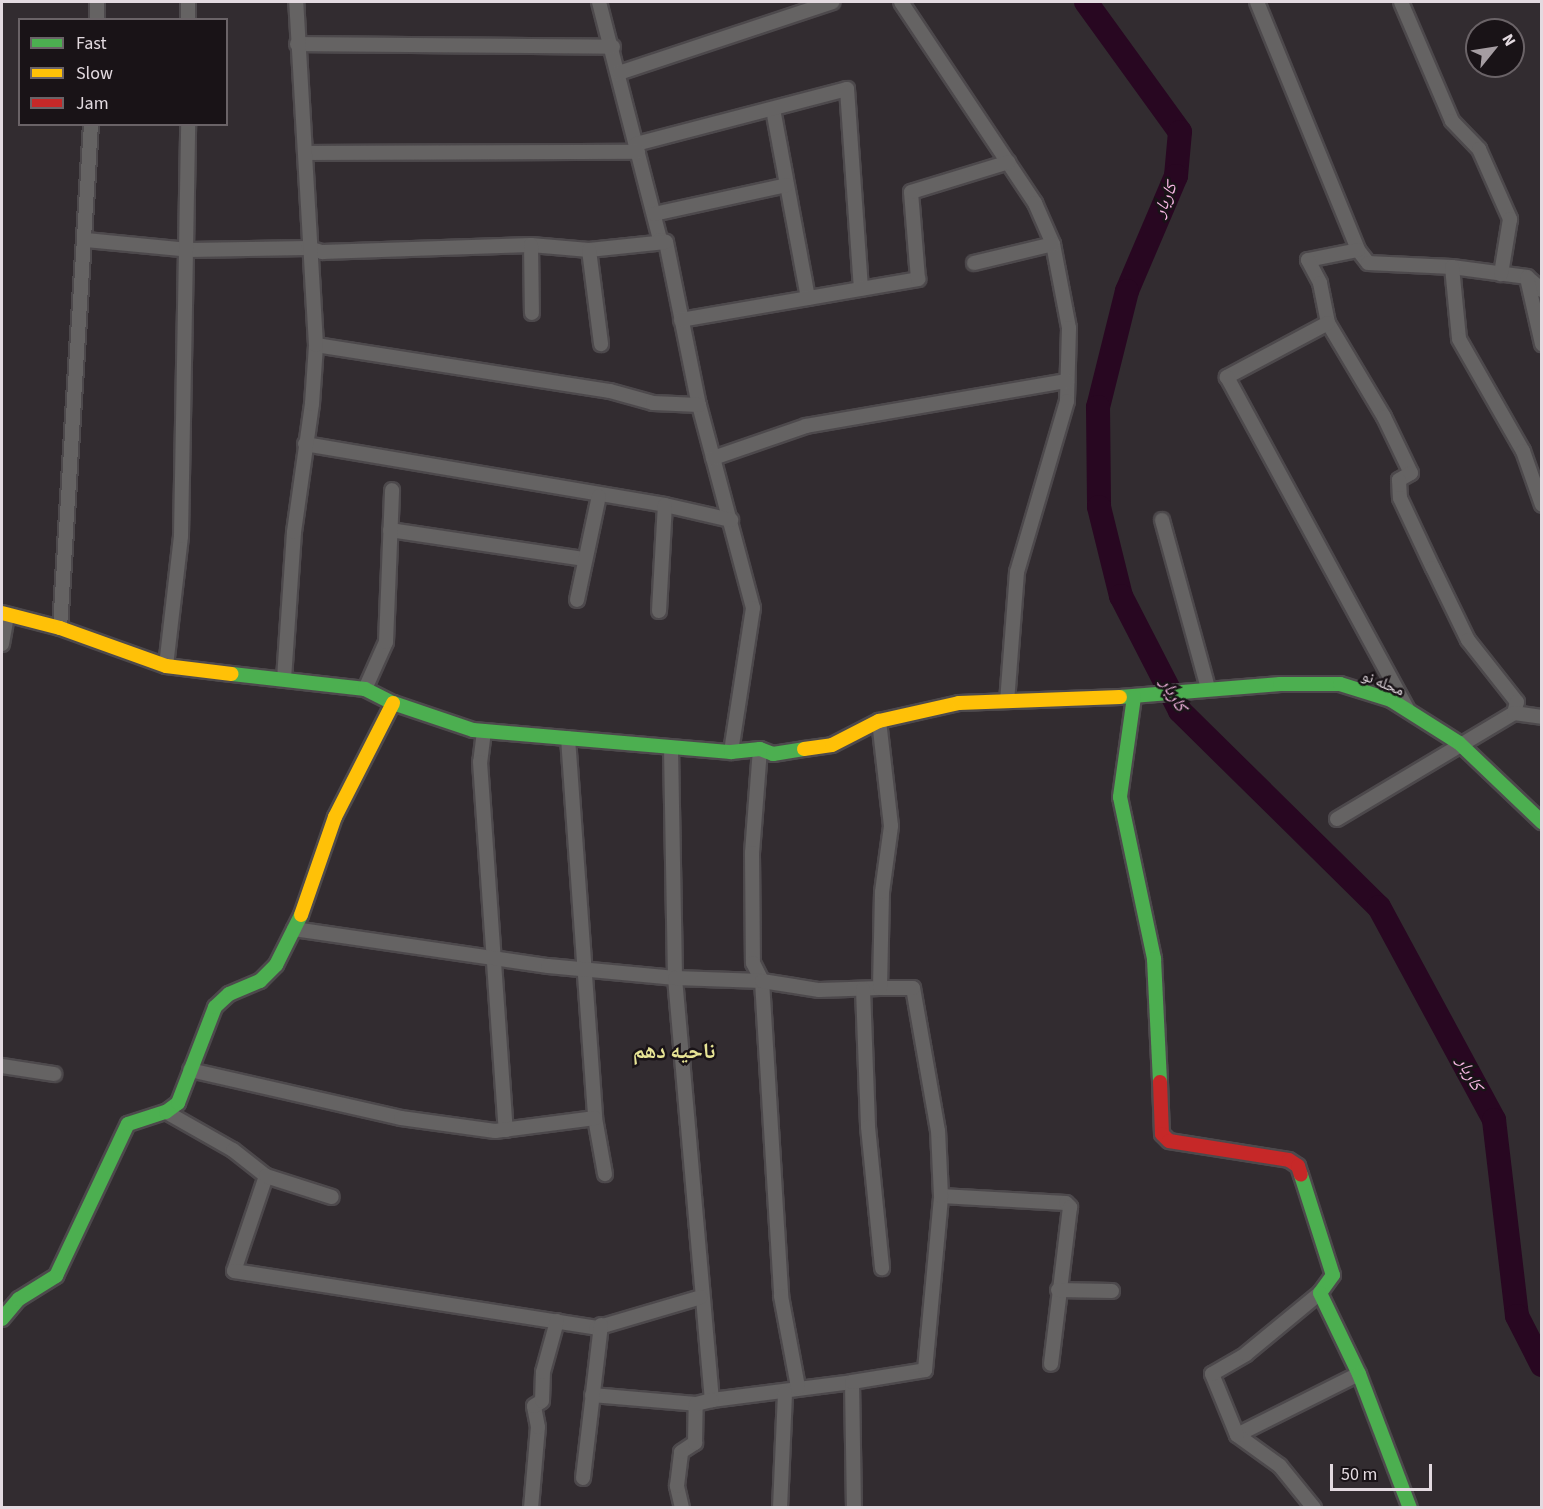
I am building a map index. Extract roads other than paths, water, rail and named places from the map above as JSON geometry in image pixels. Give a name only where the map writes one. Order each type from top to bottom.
[{"type":"street","points":[[97,18],[98,2]]},
{"type":"street","points":[[188,2],[188,18]]},
{"type":"street","points":[[284,679],[294,532],[316,345],[308,248],[307,153],[297,44],[296,2]]},
{"type":"street","points":[[601,2],[660,240],[666,242]]},
{"type":"street","points":[[619,74],[833,2]]},
{"type":"street","points":[[901,2],[1035,203],[1053,244],[1069,328],[1067,401],[1017,572],[1007,701]]},
{"type":"street","points":[[1257,2],[1358,250],[1368,263],[1452,267],[1527,278],[1542,290]]},
{"type":"street","points":[[1401,2],[1452,121],[1479,149],[1510,219],[1501,274]]},
{"type":"street","points":[[297,44],[613,47]]},
{"type":"street","points":[[307,153],[637,148],[847,89],[861,289]]},
{"type":"street","points":[[773,110],[808,298]]},
{"type":"street","points":[[60,628],[86,240],[91,126]]},
{"type":"street","points":[[166,666],[182,537],[183,355],[189,250],[188,126]]},
{"type":"street","points":[[681,320],[918,279],[911,192],[1009,162]]},
{"type":"street","points":[[654,213],[787,185]]},
{"type":"street","points":[[86,240],[189,250],[308,248],[365,251],[531,245],[589,250],[666,242]]},
{"type":"street","points":[[666,242],[699,405],[753,608],[731,752]]},
{"type":"street","points":[[974,263],[1053,244]]},
{"type":"street","points":[[531,245],[532,313]]},
{"type":"street","points":[[589,250],[601,344]]},
{"type":"street","points":[[1358,250],[1308,260],[1320,283],[1328,323],[1384,417],[1411,473],[1399,480],[1400,498],[1433,568],[1468,640],[1517,702],[1514,713]]},
{"type":"street","points":[[1452,267],[1459,339],[1523,451],[1542,505]]},
{"type":"street","points":[[1527,278],[1542,344]]},
{"type":"street","points":[[1328,323],[1227,377],[1408,711]]},
{"type":"street","points":[[316,345],[610,391],[653,403],[699,405]]},
{"type":"street","points":[[713,458],[806,426],[1067,381]]},
{"type":"street","points":[[305,444],[599,496],[665,505],[731,520]]},
{"type":"street","points":[[364,689],[386,642],[392,490]]},
{"type":"street","points":[[577,600],[599,496]]},
{"type":"street","points":[[659,611],[665,505]]},
{"type":"street","points":[[1162,520],[1208,688]]},
{"type":"street","points":[[390,530],[585,559]]},
{"type":"street","points":[[2,644],[4,614]]},
{"type":"street","name":"محله نو","points":[[4,614],[60,628],[166,666],[364,689],[393,703],[484,731],[731,752],[760,749],[772,754],[832,745],[879,721],[959,703],[1138,696],[1208,688],[1340,684],[1391,700],[1459,743],[1495,774],[1542,822]]},
{"type":"street","points":[[1138,696],[1120,796],[1154,959],[1162,1134],[1169,1141],[1289,1160],[1298,1166],[1333,1275],[1320,1293],[1246,1354],[1214,1371],[1212,1379],[1237,1435],[1280,1466],[1314,1508]]},
{"type":"street","points":[[2,1319],[19,1299],[56,1276],[128,1124],[166,1112],[178,1103],[215,1007],[229,994],[260,981],[276,964],[306,904],[335,817],[393,703]]},
{"type":"street","points":[[1337,819],[1459,743],[1514,713],[1542,717]]},
{"type":"street","points":[[879,721],[891,826],[882,892],[880,988]]},
{"type":"street","points":[[484,731],[480,762],[506,1130]]},
{"type":"street","points":[[568,738],[587,969],[595,1118],[605,1174]]},
{"type":"street","points":[[670,748],[675,978],[701,1298],[712,1400]]},
{"type":"street","points":[[760,749],[752,853],[753,963],[762,981],[781,1296],[791,1390],[780,1508]]},
{"type":"street","points":[[294,929],[587,969],[675,978],[762,981],[819,990],[913,988],[939,1131],[941,1196],[925,1370],[696,1404],[592,1395]]},
{"type":"street","points":[[863,989],[868,1127],[882,1268]]},
{"type":"street","points":[[2,1066],[54,1074]]},
{"type":"street","points":[[190,1070],[401,1118],[506,1130],[595,1118]]},
{"type":"street","points":[[166,1112],[232,1150],[266,1176],[332,1197]]},
{"type":"street","points":[[266,1176],[234,1271],[596,1328],[701,1298]]},
{"type":"street","points":[[941,1196],[1066,1203],[1070,1213],[1058,1290],[1051,1364]]},
{"type":"street","points":[[1058,1290],[1112,1292]]},
{"type":"street","points":[[1320,1293],[1359,1374],[1410,1508]]},
{"type":"street","points":[[531,1508],[538,1427],[534,1406],[542,1401],[543,1372],[556,1321]]},
{"type":"street","points":[[583,1478],[601,1325]]},
{"type":"street","points":[[1237,1435],[1359,1374]]},
{"type":"street","points":[[852,1382],[854,1508]]},
{"type":"street","points":[[682,1508],[677,1486],[681,1452],[695,1443],[696,1404]]},
{"type":"waterway","name":"کاربار","points":[[1086,2],[1180,132],[1176,176],[1127,291],[1098,407],[1099,507],[1121,596],[1180,711],[1379,907],[1494,1120],[1517,1316],[1542,1365]]},
{"type":"district","name":"ناحیه دهم","points":[[674,1052]]}]
